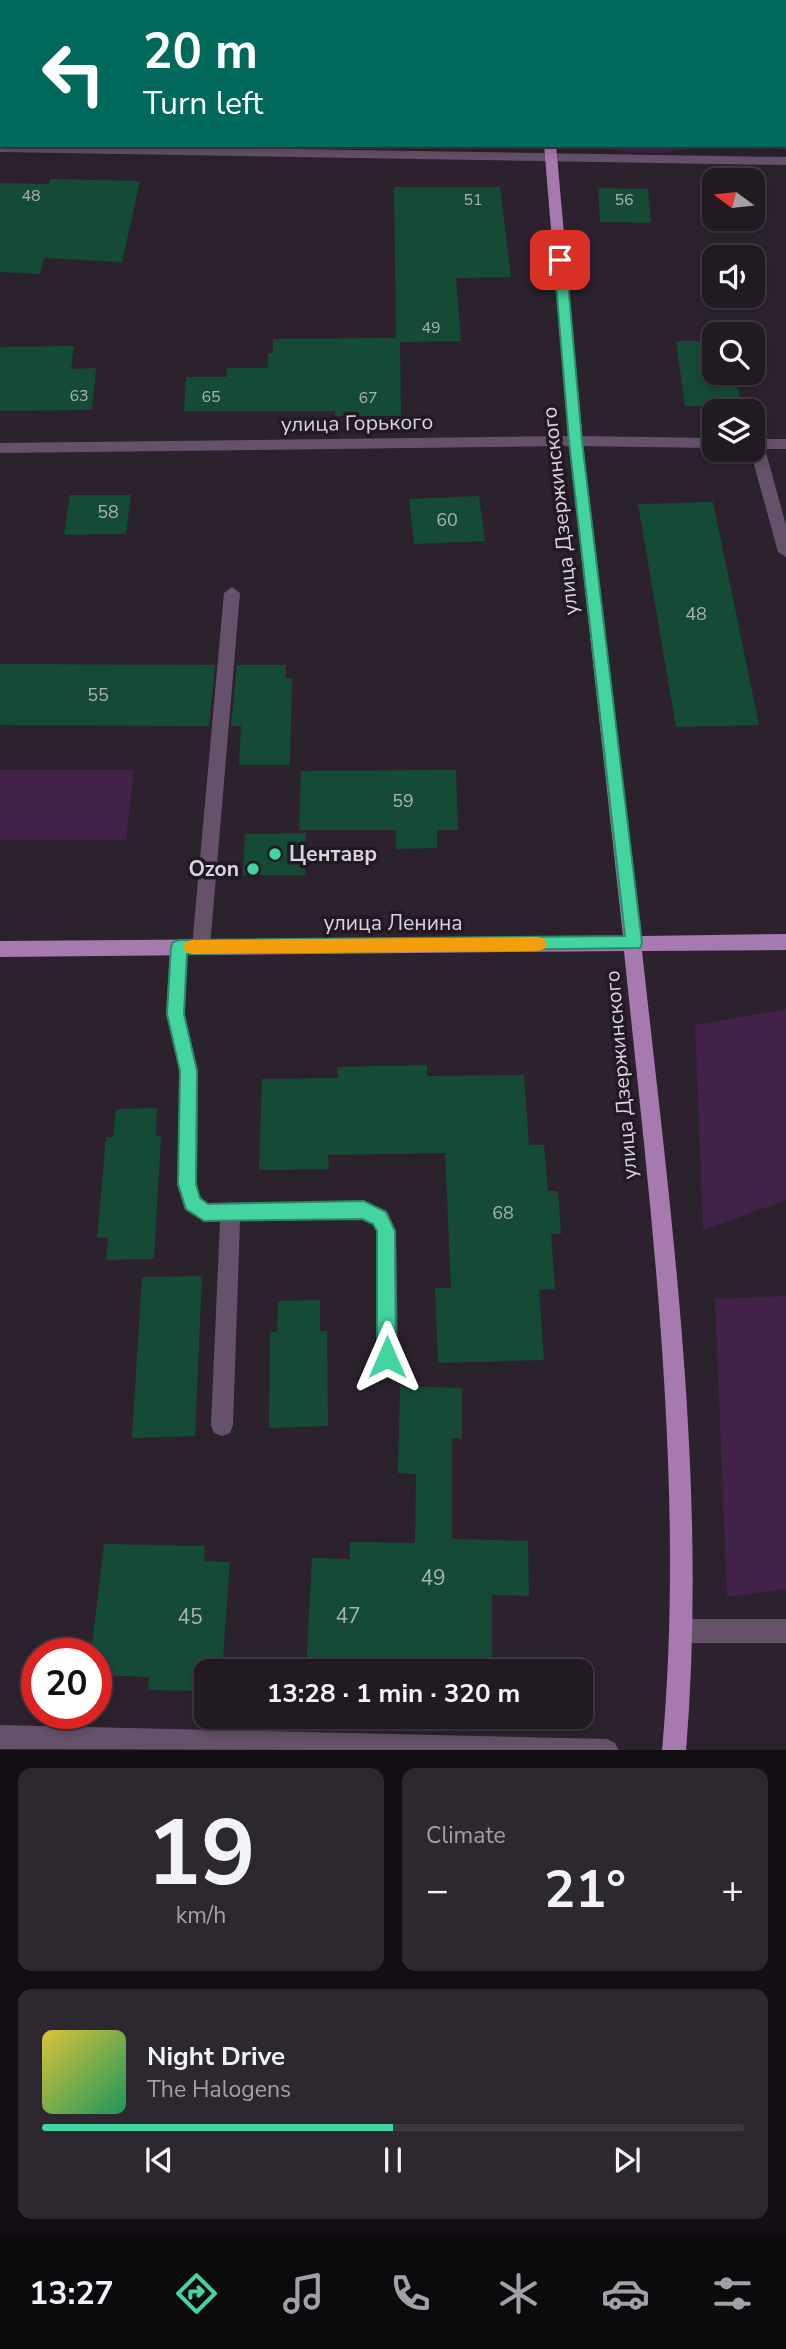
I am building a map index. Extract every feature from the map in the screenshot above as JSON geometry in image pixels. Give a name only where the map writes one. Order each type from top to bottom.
[{"type":"main road","name":"улица Дзержинского","points":[[551,151],[576,441],[634,943],[675,1401],[684,1631],[682,1682],[674,1750]]},
{"type":"main road","name":"улица Ленина","points":[[0,949],[786,942]]},
{"type":"street","points":[[0,148],[551,151],[786,161]]},
{"type":"street","name":"улица Горького","points":[[0,448],[576,441],[702,443]]},
{"type":"street","points":[[765,444],[786,444]]},
{"type":"street","points":[[759,462],[786,552]]},
{"type":"street","points":[[201,947],[232,593]]},
{"type":"street","points":[[179,947],[175,1014],[189,1071],[187,1184],[192,1203],[204,1212],[364,1210],[380,1218],[386,1231],[387,1357]]},
{"type":"street","points":[[222,1424],[230,1212]]},
{"type":"street","points":[[684,1631],[786,1631]]},
{"type":"street","points":[[0,1737],[564,1750]]},
{"type":"shaded area","points":[[598,147],[694,147],[661,153]]},
{"type":"shaded area","points":[[0,770],[134,770],[126,840],[0,840]]},
{"type":"shaded area","points":[[786,1009],[786,1200],[703,1230],[695,1025]]},
{"type":"shaded area","points":[[786,1296],[786,1589],[727,1597],[715,1299]]},
{"type":"building","points":[[50,179],[140,181],[122,262],[44,258],[40,274],[0,272],[0,183],[49,184]]},
{"type":"building","points":[[394,187],[500,187],[511,277],[456,278],[461,341],[400,342],[401,416],[335,416],[335,411],[184,411],[186,377],[226,377],[227,368],[268,368],[268,353],[273,353],[273,339],[396,338]]},
{"type":"building","points":[[598,188],[648,189],[651,223],[600,222]]},
{"type":"building","points":[[676,341],[702,341],[702,385],[738,385],[740,399],[702,399],[702,406],[685,406]]},
{"type":"building","points":[[74,346],[71,369],[96,368],[92,410],[0,411],[0,347]]},
{"type":"building","points":[[70,495],[131,495],[126,534],[64,535]]},
{"type":"building","points":[[479,496],[485,541],[414,544],[409,499]]},
{"type":"building","points":[[713,502],[759,725],[676,727],[638,504]]},
{"type":"building","points":[[0,664],[215,665],[209,726],[0,725]]},
{"type":"building","points":[[237,665],[286,665],[286,678],[292,678],[290,765],[239,765],[241,726],[231,726]]},
{"type":"building","points":[[456,770],[458,830],[437,830],[437,848],[396,849],[396,830],[299,830],[301,771]]},
{"type":"building","name":"Центавр","points":[[306,833],[305,875],[243,875],[245,834]]},
{"type":"building","points":[[427,1065],[427,1076],[524,1075],[529,1145],[544,1145],[548,1191],[558,1191],[561,1234],[551,1234],[555,1289],[539,1290],[544,1360],[438,1363],[435,1288],[451,1288],[445,1153],[328,1155],[329,1169],[259,1170],[262,1079],[338,1078],[337,1067]]},
{"type":"building","points":[[157,1108],[156,1136],[161,1136],[154,1259],[106,1260],[108,1237],[97,1238],[106,1137],[113,1137],[116,1109]]},
{"type":"building","points":[[202,1276],[195,1436],[132,1438],[142,1277]]},
{"type":"building","points":[[320,1300],[320,1331],[327,1331],[328,1426],[269,1428],[270,1332],[277,1332],[278,1301]]},
{"type":"building","points":[[400,1386],[462,1388],[462,1439],[452,1438],[452,1539],[528,1541],[529,1596],[492,1595],[492,1659],[307,1659],[312,1558],[350,1559],[350,1542],[415,1543],[416,1474],[398,1473]]},
{"type":"building","points":[[104,1544],[205,1546],[204,1561],[230,1562],[223,1659],[194,1659],[194,1691],[148,1690],[149,1677],[112,1676],[112,1638],[93,1638]]},
{"type":"slow traffic","points":[[192,947],[538,944]]},
{"type":"place","name":"Центавр","points":[[275,854]]},
{"type":"place","name":"Ozon","points":[[253,869]]},
{"type":"route","points":[[387,1357],[386,1231],[380,1218],[364,1210],[204,1212],[192,1203],[187,1184],[189,1071],[178,1037],[175,1014],[179,947],[634,943],[576,441],[560,260]]}]
